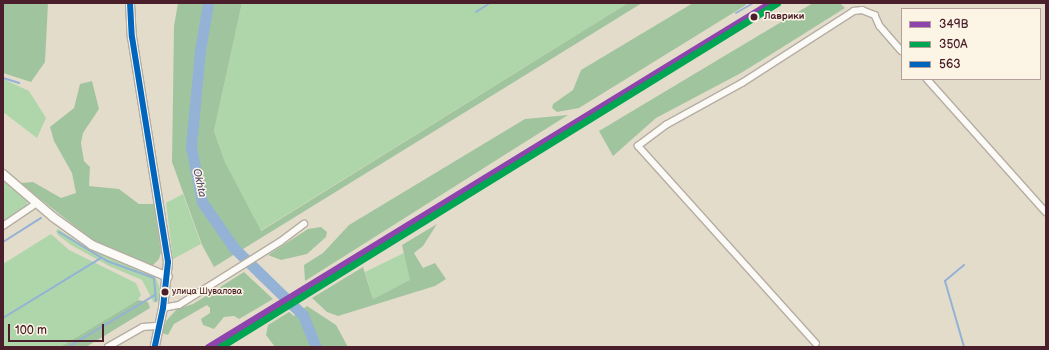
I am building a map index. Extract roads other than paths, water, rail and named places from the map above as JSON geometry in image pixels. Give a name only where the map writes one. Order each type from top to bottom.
[{"type":"street","points":[[130,3],[132,37],[159,195],[168,262],[168,277],[155,347]]},
{"type":"street","points":[[816,344],[638,146],[666,125],[742,83],[854,12],[862,10],[875,15],[880,26],[901,50]]},
{"type":"street","points":[[928,80],[1046,212]]},
{"type":"street","points":[[3,174],[53,217],[92,246],[168,277]]},
{"type":"street","points":[[3,226],[37,203]]},
{"type":"street","points":[[163,308],[179,305],[280,242],[304,224]]},
{"type":"street","points":[[108,347],[143,327],[159,326]]},
{"type":"waterway","name":"Okhta","points":[[208,3],[200,51],[191,147],[202,202],[234,248],[303,315],[316,347]]},
{"type":"waterway","points":[[476,12],[490,3]]},
{"type":"waterway","points":[[736,13],[753,3]]},
{"type":"waterway","points":[[3,78],[19,83]]},
{"type":"waterway","points":[[3,242],[41,218]]},
{"type":"waterway","points":[[59,232],[107,261],[154,278],[156,301]]},
{"type":"waterway","points":[[3,318],[101,258]]},
{"type":"waterway","points":[[964,265],[945,281],[964,347]]},
{"type":"waterway","points":[[68,347],[155,295]]},
{"type":"place","name":"Лаврики","points":[[754,17]]},
{"type":"place","name":"улица Шувалова","points":[[165,292]]}]
